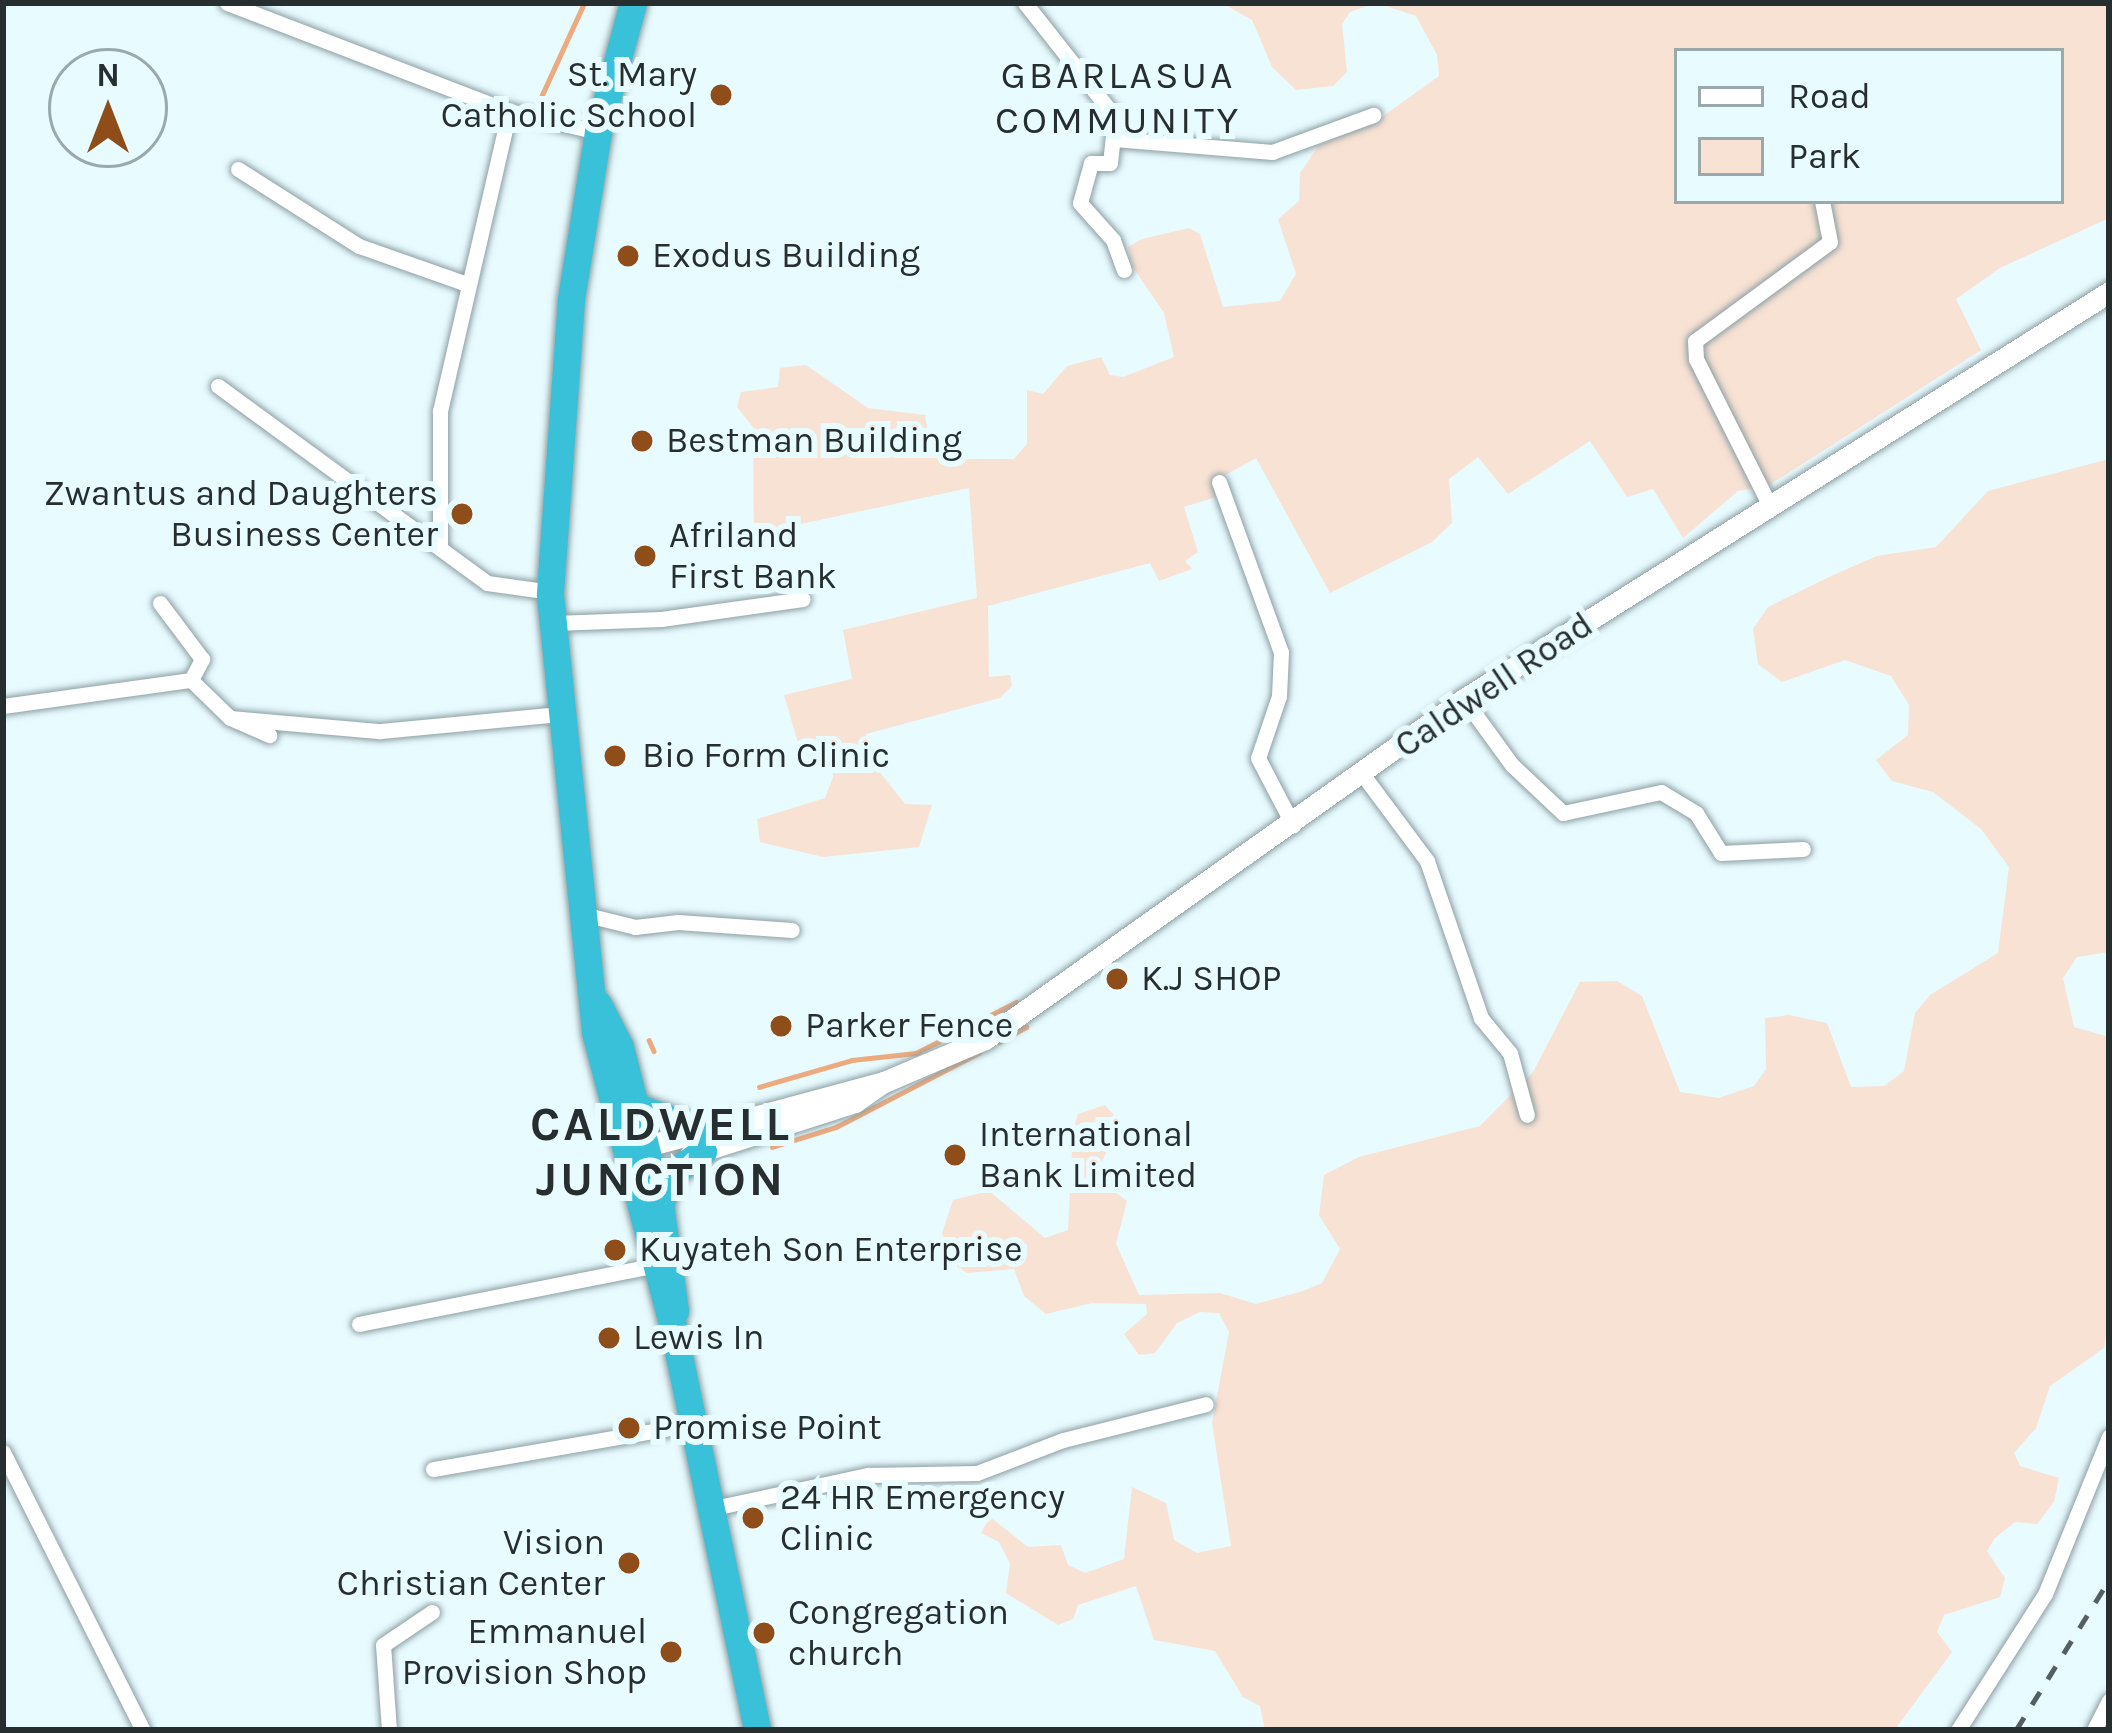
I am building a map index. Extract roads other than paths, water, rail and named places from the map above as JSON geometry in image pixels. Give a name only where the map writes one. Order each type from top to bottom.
[{"type":"highway","points":[[633,3],[598,132],[558,389],[550,592],[583,914],[598,1004],[595,1032],[637,1161],[660,1204],[676,1292],[673,1327]]},
{"type":"highway","points":[[598,1004],[620,1047],[651,1266],[673,1327],[757,1730]]},
{"type":"highway","points":[[631,1105],[702,1141],[673,1172],[660,1204]]},
{"type":"main road","name":"Caldwell Road","points":[[637,1161],[884,1082],[985,1039],[1293,825],[1464,699],[2109,292]]},
{"type":"street","points":[[227,3],[509,111],[598,132]]},
{"type":"street","points":[[1025,3],[1106,101],[1114,139],[1110,163],[1091,164],[1080,203],[1113,240],[1124,270]]},
{"type":"street","points":[[440,547],[440,411],[509,111]]},
{"type":"street","points":[[1114,139],[1272,152],[1373,115]]},
{"type":"street","points":[[238,169],[359,246],[467,284]]},
{"type":"street","points":[[1770,506],[1696,359],[1695,341],[1830,242],[1823,204]]},
{"type":"street","points":[[218,386],[487,583],[550,592]]},
{"type":"street","points":[[1219,482],[1281,652],[1280,696],[1258,758],[1293,825]]},
{"type":"street","points":[[554,623],[661,619],[803,599]]},
{"type":"street","points":[[160,603],[202,659],[191,680]]},
{"type":"street","points":[[3,706],[191,680]]},
{"type":"street","points":[[191,680],[230,718],[269,735]]},
{"type":"street","points":[[1464,699],[1512,765],[1563,813],[1661,792],[1696,813],[1721,853],[1804,848]]},
{"type":"street","points":[[230,718],[380,731],[560,714]]},
{"type":"street","points":[[1363,775],[1433,874],[1481,1018],[1510,1053],[1528,1115]]},
{"type":"street","points":[[583,914],[635,927],[678,922],[792,930]]},
{"type":"street","points":[[359,1324],[651,1266]]},
{"type":"street","points":[[710,1509],[868,1475],[977,1473],[1063,1440],[1206,1405]]},
{"type":"street","points":[[433,1469],[694,1424]]},
{"type":"street","points":[[1958,1730],[2045,1594],[2109,1436]]},
{"type":"street","points":[[3,1452],[143,1730]]},
{"type":"street","points":[[389,1730],[383,1645],[432,1612]]},
{"type":"street","points":[[2094,1730],[2109,1700]]},
{"type":"waterway","points":[[536,108],[584,3]]},
{"type":"waterway","points":[[759,1087],[852,1060],[916,1053],[1016,1002]]},
{"type":"waterway","points":[[999,1042],[1026,1027]]},
{"type":"waterway","points":[[649,1040],[654,1051]]},
{"type":"waterway","points":[[772,1147],[836,1127],[979,1053]]},
{"type":"railway","points":[[2016,1730],[2109,1580]]},
{"type":"place","name":"St. Mary Catholic School","points":[[721,95]]},
{"type":"place","name":"Exodus Building","points":[[628,256]]},
{"type":"place","name":"Bestman Building","points":[[642,441]]},
{"type":"place","name":"Zwantus and Daughters Business Center","points":[[462,514]]},
{"type":"place","name":"Afriland First Bank","points":[[645,556]]},
{"type":"place","name":"Bio Form Clinic","points":[[615,756]]},
{"type":"place","name":"K.J SHOP","points":[[1117,979]]},
{"type":"place","name":"Parker Fence","points":[[781,1026]]},
{"type":"place","name":"International Bank Limited","points":[[955,1155]]},
{"type":"place","name":"Kuyateh Son Enterprise","points":[[615,1250]]},
{"type":"place","name":"Lewis In","points":[[609,1338]]},
{"type":"place","name":"Promise Point","points":[[629,1428]]},
{"type":"place","name":"24 HR Emergency Clinic","points":[[753,1518]]},
{"type":"place","name":"Vision Christian Center","points":[[629,1563]]},
{"type":"place","name":"Congregation church","points":[[764,1633]]},
{"type":"place","name":"Emmanuel Provision Shop","points":[[671,1652]]},
{"type":"district","name":"GBARLASUA COMMUNITY","points":[[1118,98]]},
{"type":"district","name":"CALDWELL JUNCTION","points":[[661,1152]]}]
